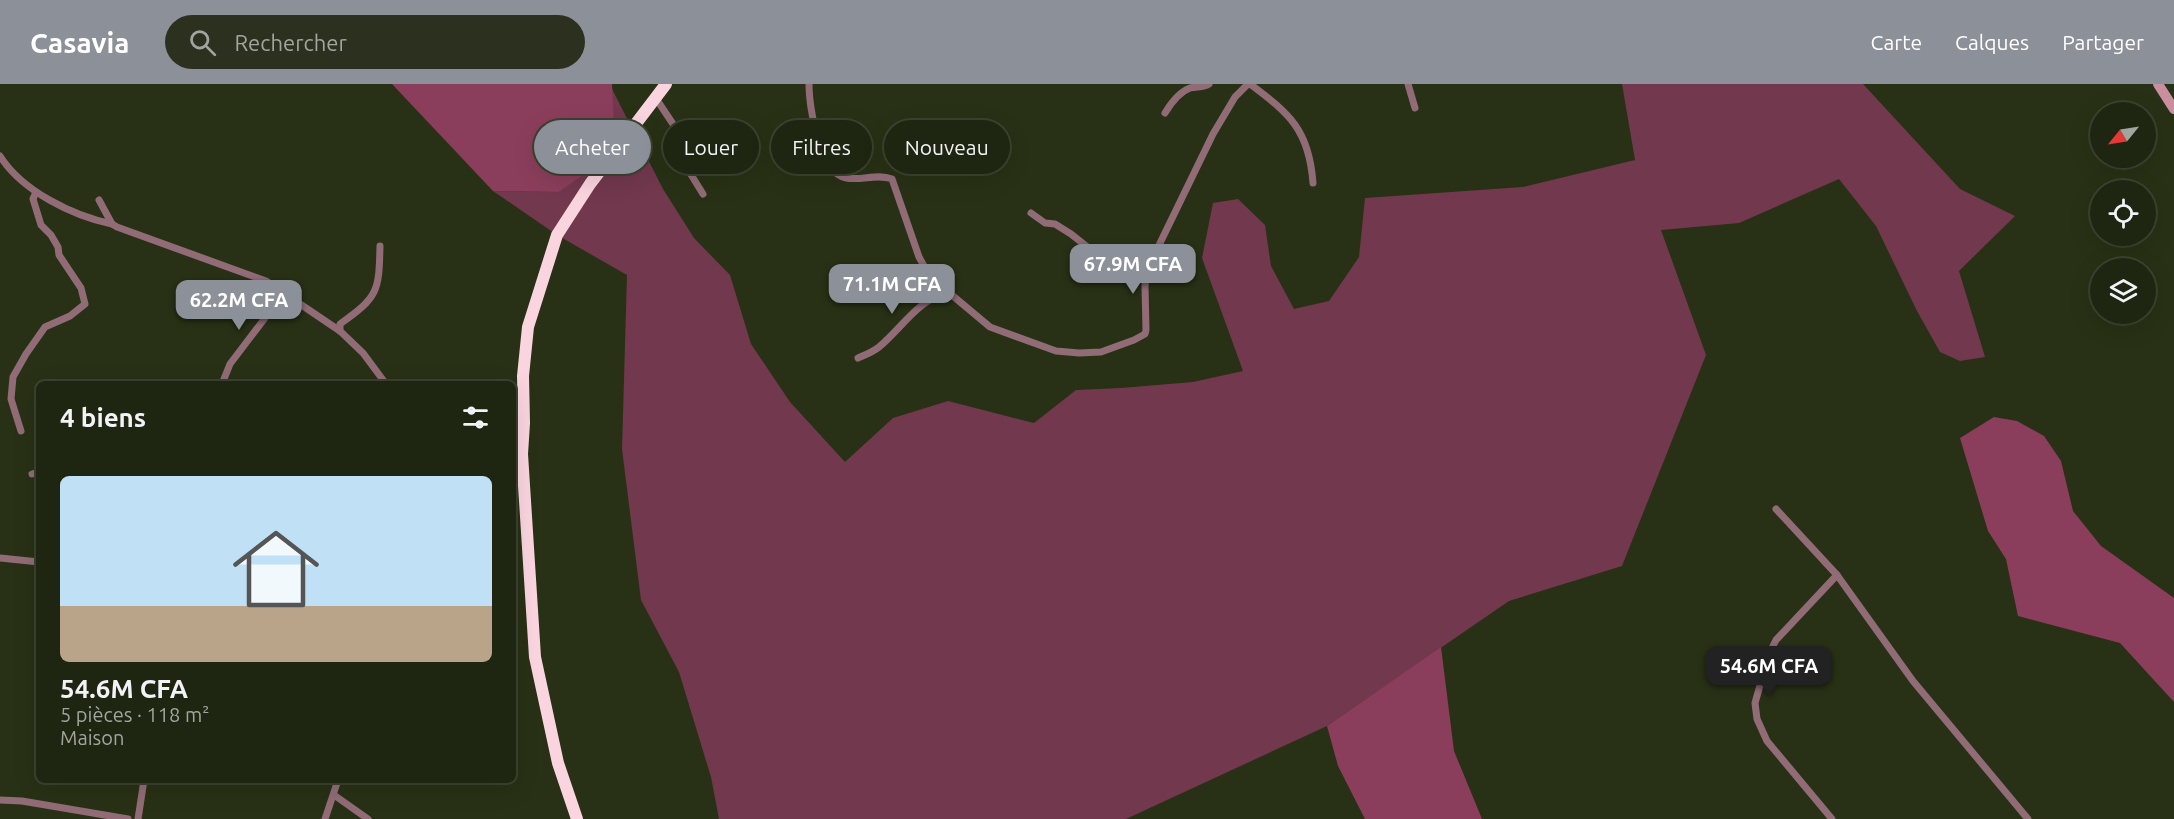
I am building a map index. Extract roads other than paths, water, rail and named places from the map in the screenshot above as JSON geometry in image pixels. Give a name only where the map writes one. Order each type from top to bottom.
[{"type":"highway","points":[[577,819],[558,763],[535,657],[518,457],[524,423],[523,376],[528,327],[557,235],[590,184],[666,84]]},
{"type":"street","points":[[809,84],[810,107],[816,131],[832,169],[838,176],[848,179],[878,176],[892,178],[919,257],[940,295]]},
{"type":"street","points":[[1165,113],[1181,93],[1191,88],[1206,87],[1209,84]]},
{"type":"street","points":[[858,358],[877,349],[911,314],[945,293],[952,296],[990,327],[1015,338],[1063,352],[1101,351],[1127,343],[1145,334],[1146,272],[1213,134],[1235,97],[1249,84],[1290,115],[1304,139],[1312,163],[1313,183]]},
{"type":"street","points":[[1408,84],[1415,108]]},
{"type":"street","points":[[2158,84],[2174,109]]},
{"type":"street","points":[[655,97],[673,124],[682,160],[703,194]]},
{"type":"street","points":[[0,156],[6,165],[36,192],[75,211],[266,281],[340,331],[363,353],[384,381]]},
{"type":"street","points":[[21,431],[11,399],[13,377],[45,327],[70,316],[85,304],[81,288],[59,255],[58,247],[51,235],[41,225],[33,199],[36,192]]},
{"type":"street","points":[[99,200],[112,224]]},
{"type":"street","points":[[1031,213],[1045,223],[1055,224],[1071,234],[1100,257],[1146,272]]},
{"type":"street","points":[[340,331],[340,324],[366,305],[375,292],[379,277],[380,246]]},
{"type":"street","points":[[223,381],[230,364],[284,293]]},
{"type":"street","points":[[1776,509],[1837,575],[1913,681],[2028,819]]},
{"type":"street","points":[[0,558],[36,562]]},
{"type":"street","points":[[1832,819],[1767,741],[1757,719],[1755,703],[1768,654],[1776,640],[1837,575]]},
{"type":"street","points":[[138,819],[144,783]]},
{"type":"street","points":[[325,819],[337,783]]},
{"type":"street","points":[[334,795],[368,819]]},
{"type":"street","points":[[0,800],[22,801],[128,819]]}]
